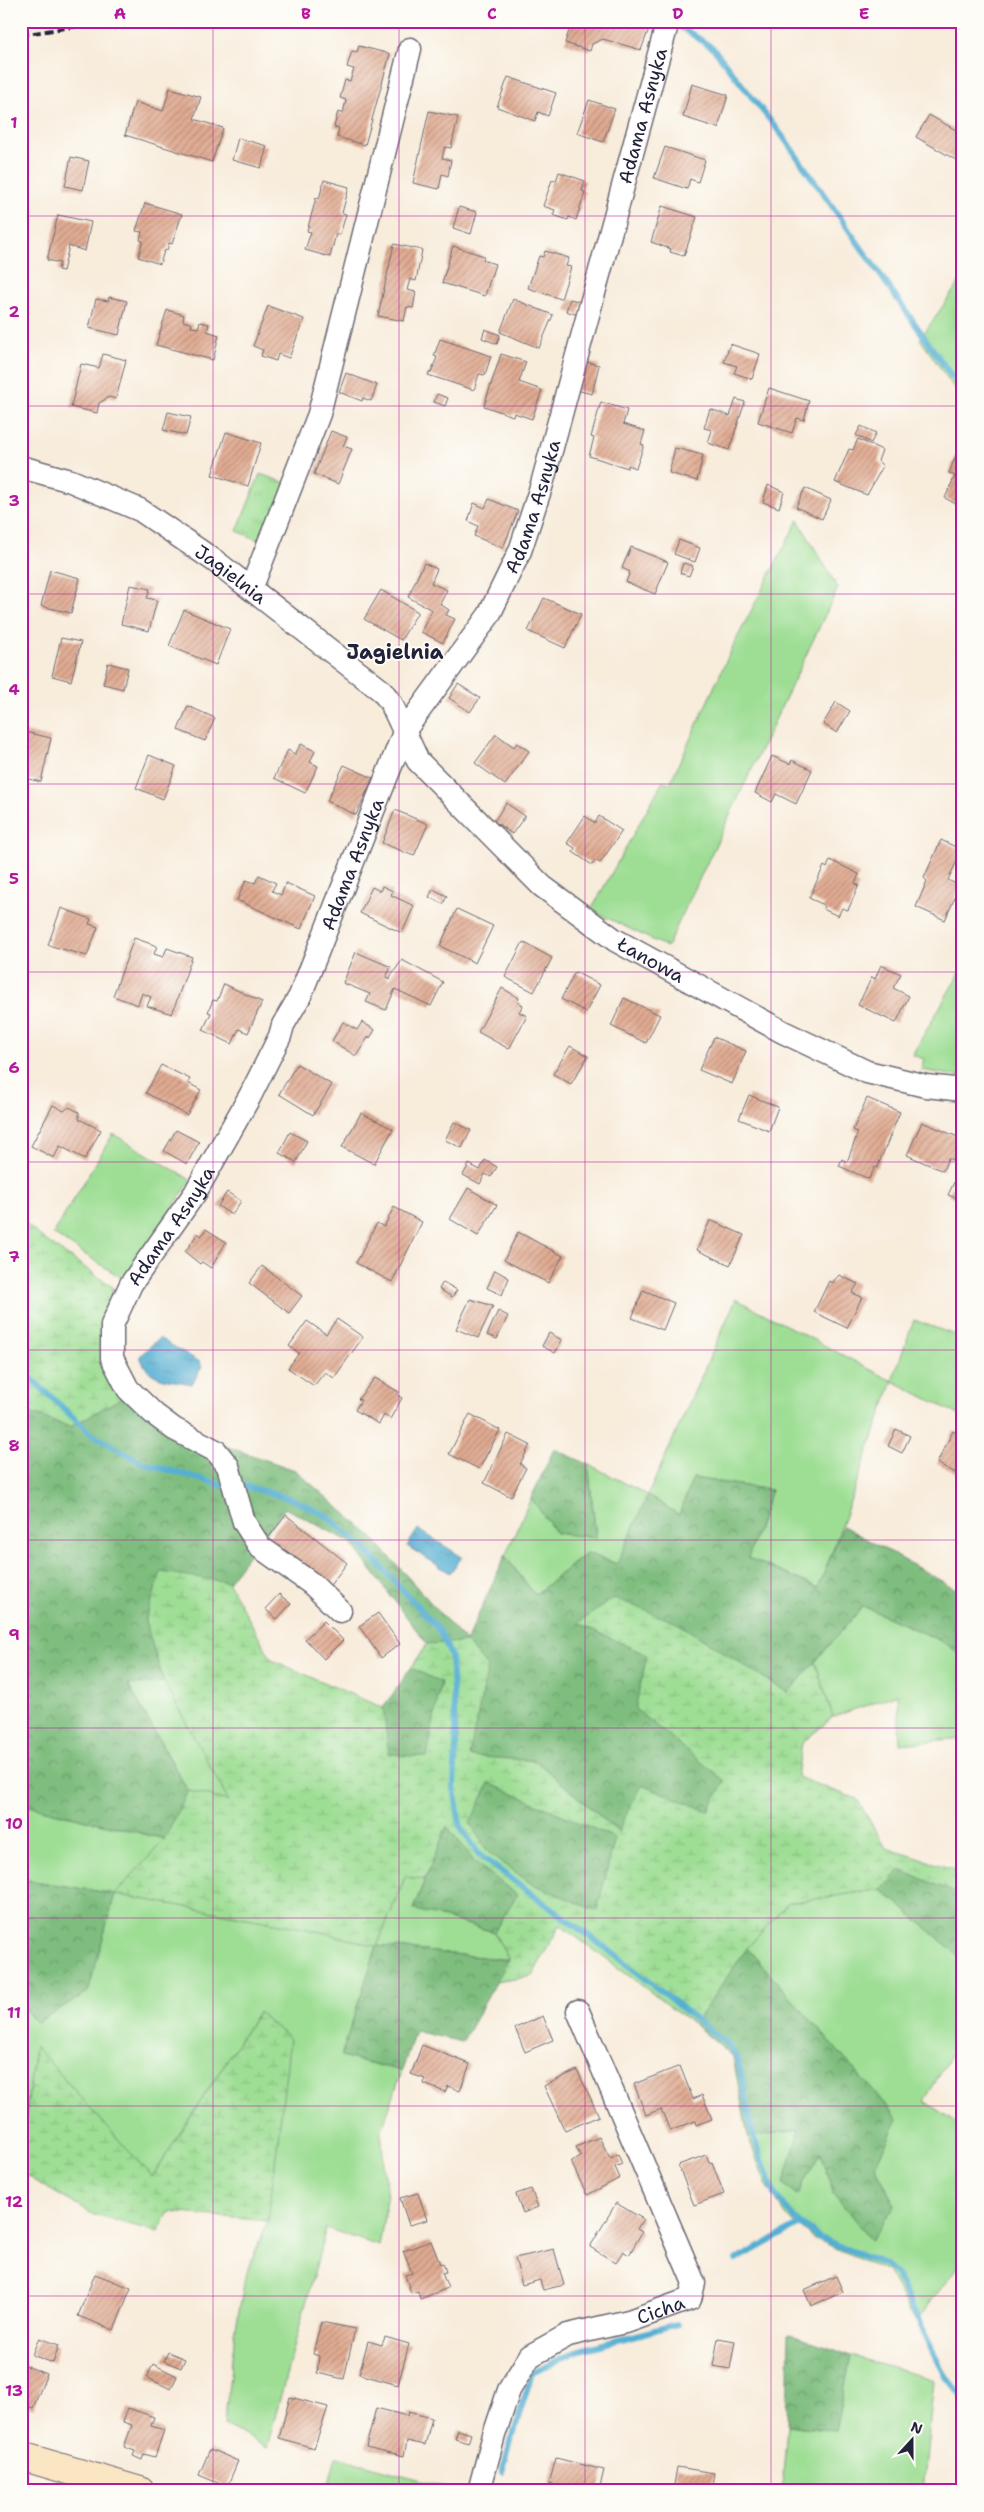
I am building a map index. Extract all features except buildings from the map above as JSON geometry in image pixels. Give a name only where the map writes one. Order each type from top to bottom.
[{"type":"street","name":"Adama Asnyka","points":[[340,1611],[312,1584],[260,1547],[244,1522],[228,1466],[216,1451],[174,1429],[154,1414],[128,1389],[112,1358],[112,1325],[131,1284],[195,1194],[250,1096],[280,1036],[283,1024],[302,992],[405,730],[490,614],[520,551],[542,484],[668,21]]},
{"type":"street","points":[[251,590],[319,414],[410,49]]},
{"type":"street","name":"Jagielnia","points":[[21,466],[71,481],[140,510],[196,547],[382,691],[405,730]]},
{"type":"street","name":"Łanowa","points":[[405,730],[418,761],[542,886],[615,940],[775,1028],[867,1072],[926,1086],[963,1090]]},
{"type":"street","name":"Cicha","points":[[480,2491],[494,2435],[509,2390],[530,2356],[568,2335],[668,2308],[690,2299],[694,2283],[578,2011]]},
{"type":"street","points":[[21,2456],[140,2491]]},
{"type":"green space","points":[[963,277],[963,395],[955,389],[920,339]]},
{"type":"green space","points":[[260,474],[286,483],[263,542],[237,531]]},
{"type":"green space","points":[[798,520],[838,588],[667,947],[591,910],[663,781],[670,783],[733,646]]},
{"type":"green space","points":[[963,967],[963,1077],[921,1070],[924,1059],[912,1055]]},
{"type":"green space","points":[[113,1134],[191,1180],[125,1280],[53,1234]]},
{"type":"green space","points":[[21,1220],[45,1240],[113,1287],[106,1322],[123,1397],[70,1427],[24,1411],[21,1415]]},
{"type":"green space","points":[[736,1299],[892,1381],[914,1320],[963,1338],[963,1417],[893,1381],[819,1588],[748,1558],[771,1490],[693,1478],[679,1515],[648,1495]]},
{"type":"green space","points":[[123,1397],[193,1435],[295,1470],[370,1535],[466,1642],[427,1644],[350,1542],[285,1508],[228,1582],[161,1573],[145,1621],[164,1682],[128,1685],[188,1791],[165,1839],[21,1804],[21,1415],[24,1411],[70,1427]]},
{"type":"green space","points":[[554,1449],[588,1464],[596,1538],[556,1533],[531,1498]]},
{"type":"green space","points":[[588,1464],[648,1495],[617,1564],[586,1553],[535,1595],[505,1556],[531,1498],[556,1533],[596,1538]]},
{"type":"green space","points":[[693,1478],[771,1490],[748,1558],[818,1588],[843,1526],[963,1593],[963,1656],[945,1643],[863,1606],[788,1693],[677,1623],[578,1623],[647,1655],[635,1709],[726,1781],[708,1811],[619,1832],[536,1761],[469,1756],[466,1642],[505,1556],[535,1595],[586,1553],[617,1564],[648,1495],[679,1515]]},
{"type":"green space","points":[[161,1572],[228,1582],[272,1660],[383,1708],[389,1754],[427,1757],[441,1682],[411,1668],[427,1644],[466,1642],[488,1667],[469,1756],[536,1761],[618,1832],[641,1785],[708,1811],[725,1781],[635,1709],[647,1655],[578,1623],[614,1598],[677,1623],[788,1693],[815,1662],[833,1717],[802,1743],[797,1777],[857,1799],[886,1848],[963,1872],[963,1896],[900,1870],[881,1889],[788,1903],[747,1948],[694,2024],[560,1925],[532,1976],[496,1982],[509,1960],[494,1932],[517,1895],[475,1862],[447,1826],[425,1879],[405,1877],[377,1946],[313,1930],[115,1894],[165,1839],[188,1791],[229,1801],[164,1682],[145,1621]],"holes":[[[489,1783],[615,1838],[597,1911],[530,1883],[488,1852],[470,1823]]]},
{"type":"green space","points":[[863,1606],[946,1643],[963,1656],[963,1738],[900,1744],[898,1694],[833,1717],[815,1662]]},
{"type":"green space","points":[[411,1668],[441,1682],[427,1757],[388,1754],[383,1708]]},
{"type":"green space","points":[[164,1682],[230,1802],[188,1791],[128,1684]]},
{"type":"green space","points":[[489,1783],[615,1838],[597,1911],[530,1883],[488,1852],[469,1823]]},
{"type":"green space","points":[[21,1804],[165,1839],[116,1894],[313,1930],[377,1946],[341,2056],[402,2071],[381,2132],[387,2199],[379,2246],[326,2228],[267,2447],[224,2425],[235,2333],[246,2273],[268,2221],[258,2012],[152,2177],[35,2047],[21,2153],[21,2003],[36,2023],[115,1894],[21,1879]]},
{"type":"green space","points":[[447,1826],[475,1862],[517,1895],[494,1932],[413,1909]]},
{"type":"green space","points":[[900,1870],[963,1896],[963,1959],[881,1889]]},
{"type":"green space","points":[[405,1877],[425,1879],[413,1909],[494,1932],[509,1960],[377,1946]]},
{"type":"green space","points":[[21,1879],[115,1894],[88,1992],[36,2023],[21,2003]]},
{"type":"green space","points":[[881,1889],[963,1959],[963,2056],[954,2051],[924,2101],[963,2127],[963,2259],[916,2322],[887,2271],[813,2238],[786,2216],[766,2184],[748,2137],[799,2130],[785,2184],[796,2195],[820,2153],[834,2194],[895,2205],[875,2166],[897,2119],[747,1948],[788,1903]]},
{"type":"green space","points":[[377,1946],[509,1960],[462,2042],[415,2031],[402,2071],[341,2056]]},
{"type":"green space","points":[[747,1948],[898,2119],[875,2166],[895,2205],[871,2240],[834,2194],[820,2153],[797,2195],[784,2184],[799,2130],[748,2137],[733,2057],[694,2024]]},
{"type":"green space","points":[[258,2012],[290,2039],[268,2221],[169,2212],[158,2232],[94,2215],[21,2173],[21,2153],[35,2046],[152,2177]]},
{"type":"green space","points":[[789,2334],[851,2356],[836,2431],[787,2425]]},
{"type":"green space","points":[[851,2356],[934,2380],[923,2491],[782,2491],[787,2425],[836,2431]]},
{"type":"green space","points":[[337,2457],[462,2491],[327,2491]]},
{"type":"water","points":[[159,1338],[200,1362],[202,1367],[192,1384],[160,1378],[148,1371],[140,1356]]},
{"type":"water","points":[[418,1529],[462,1557],[450,1573],[407,1546]]},
{"type":"waterway","points":[[678,25],[713,48],[784,138],[951,375],[963,386]]},
{"type":"waterway","points":[[21,1369],[91,1434],[143,1463],[226,1486]]},
{"type":"waterway","points":[[245,1486],[292,1499],[327,1516],[365,1549],[439,1630],[451,1656],[456,1744],[454,1787],[460,1826],[479,1855],[619,1958],[727,2044],[738,2059],[754,2139],[775,2195],[800,2224],[820,2238],[884,2264],[896,2274],[945,2376],[963,2398]]},
{"type":"waterway","points":[[736,2260],[800,2224]]},
{"type":"waterway","points":[[502,2472],[532,2373],[577,2351],[677,2324]]},
{"type":"railway","points":[[21,22],[28,21]]},
{"type":"railway","points":[[21,35],[109,21]]},
{"type":"district","name":"Jagielnia","points":[[395,652]]}]
